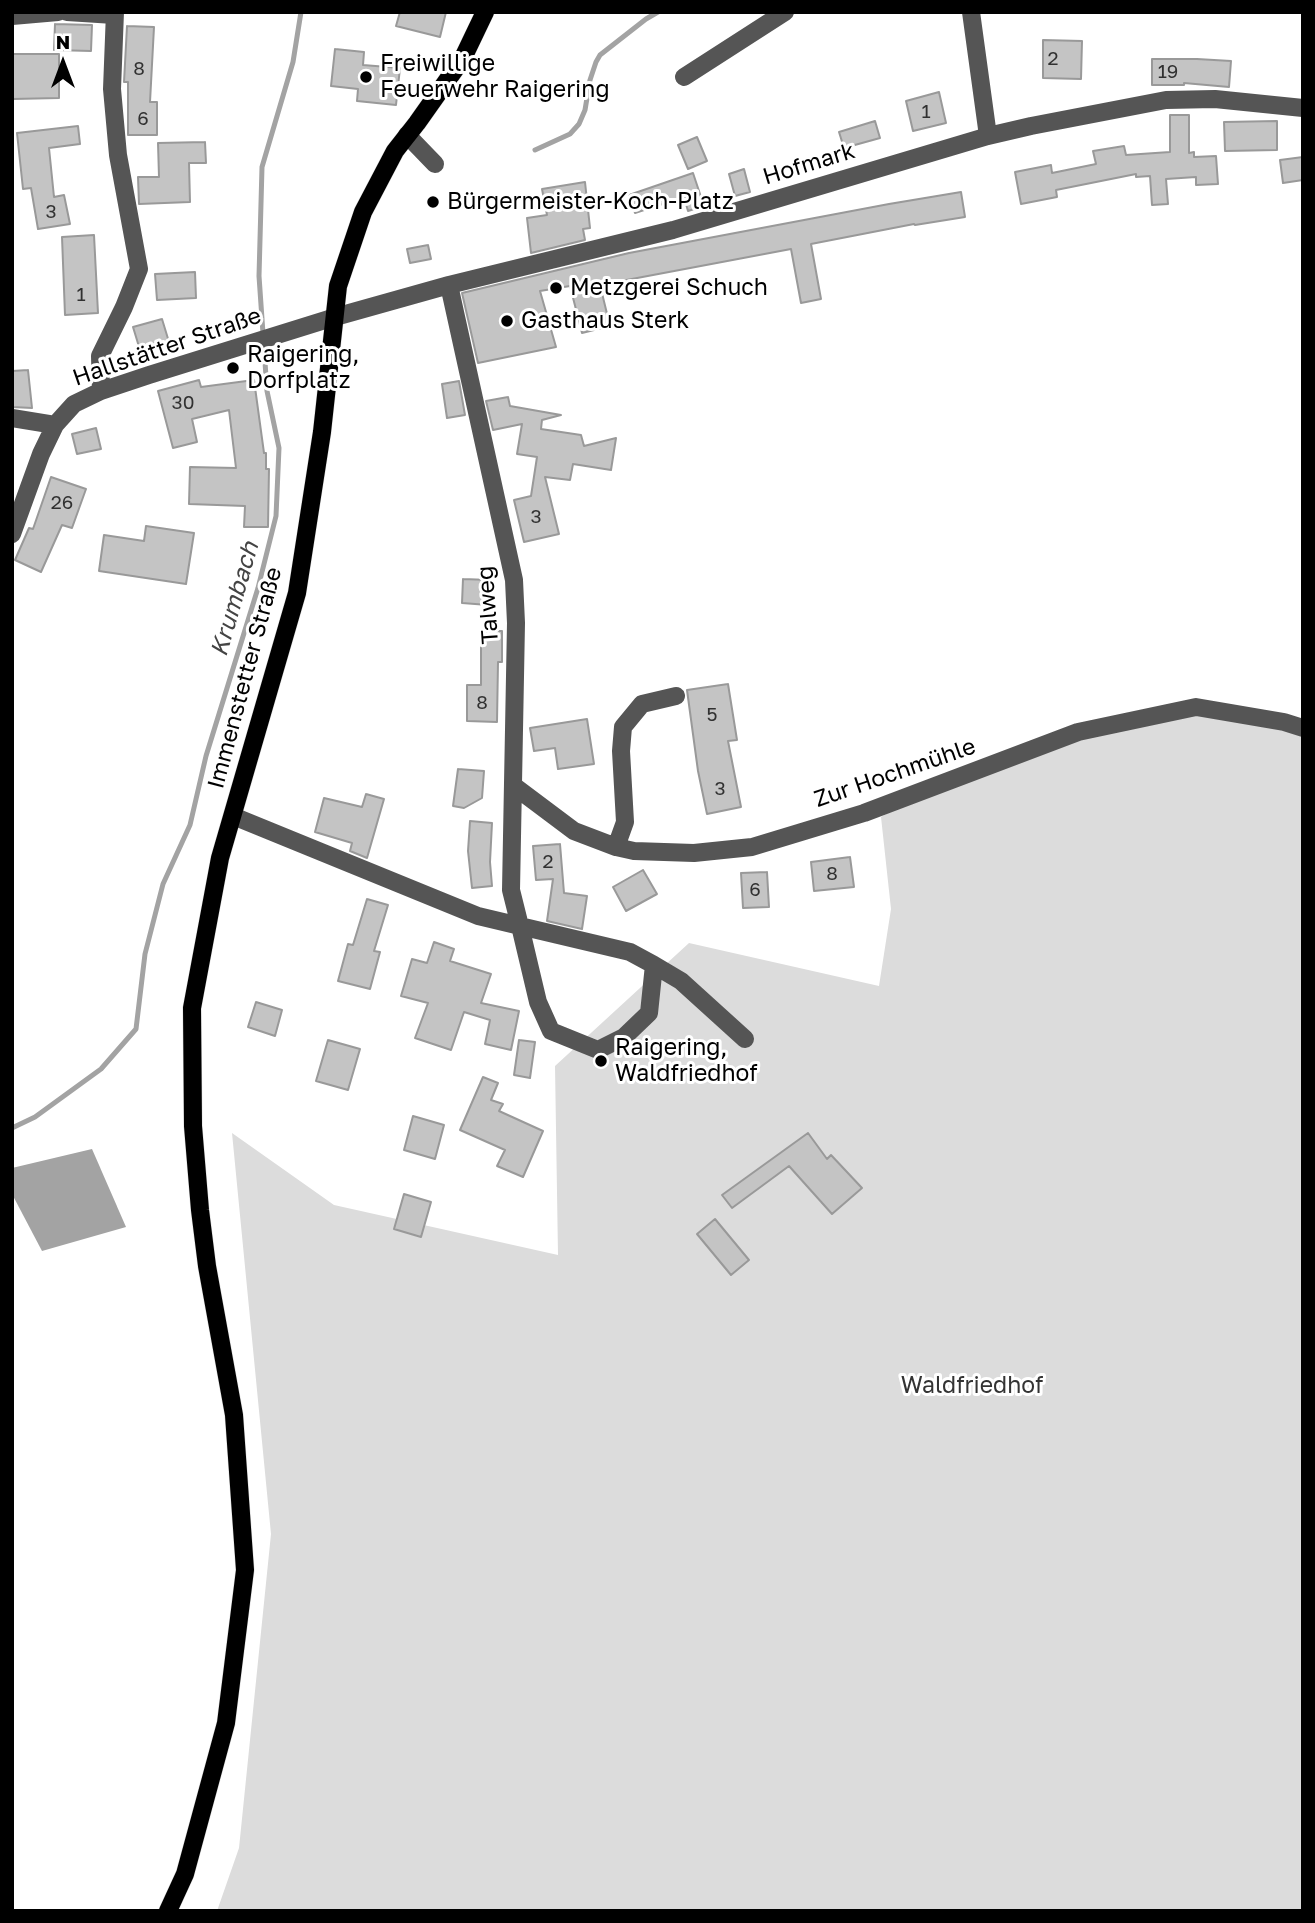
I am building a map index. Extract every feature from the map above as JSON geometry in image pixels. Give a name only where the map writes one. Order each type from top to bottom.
[{"type":"main road","name":"Immenstetter Straße","points":[[168,1911],[185,1874],[226,1723],[245,1570],[234,1415],[208,1266],[193,1126],[192,1008],[220,858],[297,593],[322,432],[338,286],[363,212],[395,150],[463,58],[485,12]]},
{"type":"street","points":[[12,16],[58,12]]},
{"type":"street","points":[[66,12],[115,14],[112,89],[118,155],[139,269],[100,356],[101,391]]},
{"type":"street","points":[[684,77],[785,12]]},
{"type":"street","points":[[975,13],[988,136]]},
{"type":"street","name":"Hofmark","points":[[335,317],[449,285],[673,230],[988,136],[1031,126],[1166,100],[1215,99],[1303,108]]},
{"type":"street","points":[[407,135],[435,164]]},
{"type":"street","name":"Talweg","points":[[449,285],[514,580],[516,623],[511,890],[538,1002],[551,1031],[598,1050],[624,1037],[649,1013],[654,965]]},
{"type":"street","name":"Hallstätter Straße","points":[[12,534],[41,454],[55,425],[74,404],[101,391],[335,317]]},
{"type":"street","points":[[12,418],[55,425]]},
{"type":"street","points":[[616,847],[625,822],[621,751],[623,727],[642,704],[676,696]]},
{"type":"street","name":"Zur Hochmühle","points":[[514,786],[574,831],[616,847],[634,851],[694,853],[752,847],[864,813],[1078,732],[1196,706],[1303,728]]},
{"type":"street","points":[[233,816],[478,916],[630,952],[681,981],[745,1039]]},
{"type":"green space","name":"Waldfriedhof","points":[[1196,707],[1303,728],[1303,1911],[217,1911],[239,1848],[271,1534],[232,1133],[334,1205],[558,1255],[555,1066],[689,943],[879,986],[891,909],[881,817],[927,790],[1078,732]]},
{"type":"shaded area","points":[[92,1149],[126,1227],[42,1251],[12,1194],[12,1168]]},
{"type":"building","points":[[400,12],[446,12],[440,37],[396,26]]},
{"type":"building","points":[[55,24],[92,25],[91,51],[54,50]]},
{"type":"building","points":[[127,26],[154,27],[150,102],[157,102],[157,135],[128,135],[128,82],[124,82]]},
{"type":"building","points":[[1043,40],[1082,41],[1081,79],[1043,78]]},
{"type":"building","name":"Freiwillige Feuerwehr Raigering","points":[[335,49],[364,52],[363,65],[400,68],[396,105],[357,101],[358,89],[331,86]]},
{"type":"building","points":[[12,54],[59,54],[59,98],[13,99]]},
{"type":"building","points":[[1152,59],[1231,61],[1229,87],[1184,83],[1152,85]]},
{"type":"building","points":[[939,92],[946,123],[913,131],[906,101]]},
{"type":"building","points":[[1170,115],[1189,115],[1189,153],[1194,152],[1194,157],[1216,156],[1218,184],[1196,185],[1196,177],[1166,179],[1168,204],[1152,205],[1150,176],[1136,177],[1136,174],[1056,190],[1057,197],[1021,204],[1015,172],[1051,165],[1052,173],[1096,164],[1093,151],[1124,146],[1126,155],[1170,152]]},
{"type":"building","points":[[875,121],[880,138],[844,148],[839,132]]},
{"type":"building","points":[[1277,121],[1277,150],[1225,151],[1224,122]]},
{"type":"building","points":[[78,126],[80,144],[49,148],[54,197],[64,195],[70,224],[38,229],[31,188],[23,189],[17,133]]},
{"type":"building","points":[[697,137],[707,161],[688,169],[678,145]]},
{"type":"building","points":[[205,142],[206,163],[189,163],[190,202],[139,204],[138,177],[159,177],[158,143]]},
{"type":"building","points":[[1303,157],[1303,180],[1283,183],[1280,160]]},
{"type":"building","points":[[744,169],[750,192],[735,196],[729,174]]},
{"type":"building","points":[[693,173],[704,206],[688,211],[684,197],[635,213],[629,195]]},
{"type":"building","points":[[585,182],[590,228],[583,229],[585,240],[531,253],[527,218],[547,215],[542,189]]},
{"type":"building","points":[[961,192],[965,217],[811,244],[821,299],[801,303],[791,249],[600,285],[610,326],[582,333],[570,286],[540,291],[556,347],[478,363],[462,293],[629,253]]},
{"type":"building","points":[[94,235],[98,313],[65,315],[62,237]]},
{"type":"building","points":[[428,245],[431,259],[410,263],[407,249]]},
{"type":"building","points":[[195,272],[196,298],[157,300],[155,274]]},
{"type":"building","points":[[162,319],[169,342],[140,350],[133,327]]},
{"type":"building","points":[[28,370],[32,408],[12,407],[12,371]]},
{"type":"building","points":[[199,380],[201,387],[254,380],[266,453],[266,469],[269,469],[268,527],[244,527],[245,506],[189,504],[190,467],[236,468],[229,410],[192,419],[197,442],[173,448],[158,391]]},
{"type":"building","points":[[459,381],[465,415],[447,418],[442,384]]},
{"type":"building","points":[[508,397],[510,406],[561,415],[542,420],[541,429],[581,435],[584,446],[616,438],[611,470],[573,464],[570,480],[545,477],[559,534],[524,542],[514,500],[531,496],[537,457],[517,454],[522,424],[493,430],[486,401]]},
{"type":"building","points":[[96,428],[101,449],[77,454],[72,434]]},
{"type":"building","points":[[51,477],[86,489],[72,528],[62,525],[41,572],[15,560],[29,528],[33,529]]},
{"type":"building","points":[[146,526],[194,533],[186,584],[99,571],[104,535],[144,541]]},
{"type":"building","points":[[463,579],[490,580],[488,605],[462,603]]},
{"type":"building","points":[[481,631],[502,631],[502,662],[498,662],[497,722],[467,721],[467,685],[481,685]]},
{"type":"building","points":[[728,684],[737,740],[728,741],[741,807],[707,814],[687,690]]},
{"type":"building","points":[[587,719],[594,764],[558,769],[555,748],[534,751],[530,728]]},
{"type":"building","points":[[458,769],[484,771],[482,798],[464,808],[453,806]]},
{"type":"building","points":[[366,794],[384,799],[367,858],[350,851],[352,843],[315,832],[324,798],[362,807]]},
{"type":"building","points":[[470,821],[492,823],[492,886],[472,888],[468,851]]},
{"type":"building","points":[[560,844],[564,893],[587,896],[582,929],[547,921],[553,879],[536,880],[533,846]]},
{"type":"building","points":[[850,857],[854,887],[814,891],[811,862]]},
{"type":"building","points":[[643,870],[657,894],[626,911],[613,887]]},
{"type":"building","points":[[767,872],[769,907],[743,908],[741,873]]},
{"type":"building","points":[[367,899],[388,905],[374,951],[380,952],[370,989],[338,981],[348,944],[353,945]]},
{"type":"building","points":[[434,942],[454,949],[450,961],[491,974],[481,1003],[519,1011],[511,1050],[485,1044],[490,1020],[464,1012],[451,1050],[415,1038],[428,1003],[401,996],[412,959],[427,963]]},
{"type":"building","points":[[256,1002],[282,1010],[275,1036],[248,1027]]},
{"type":"building","points":[[328,1040],[360,1049],[348,1090],[316,1081]]},
{"type":"building","points":[[519,1040],[535,1042],[530,1078],[514,1075]]},
{"type":"building","points":[[483,1077],[498,1083],[491,1100],[503,1104],[499,1111],[543,1131],[523,1177],[497,1166],[505,1150],[460,1130]]},
{"type":"building","points":[[413,1116],[444,1125],[435,1159],[404,1150]]},
{"type":"building","points":[[808,1133],[827,1159],[831,1155],[862,1188],[832,1214],[789,1166],[732,1208],[722,1195]]},
{"type":"building","points":[[404,1194],[431,1202],[421,1237],[394,1229]]},
{"type":"building","points":[[715,1219],[749,1260],[731,1275],[697,1234]]},
{"type":"waterway","name":"Krumbach","points":[[12,1128],[35,1117],[101,1069],[136,1029],[145,954],[163,884],[190,825],[206,756],[258,588],[276,516],[279,448],[267,391],[259,276],[262,167],[293,62],[301,12]]},
{"type":"waterway","points":[[535,150],[570,134],[579,124],[585,110],[590,80],[600,55],[658,12]]},
{"type":"place","name":"Freiwillige Feuerwehr Raigering","points":[[366,77]]},
{"type":"place","name":"Bürgermeister-Koch-Platz","points":[[433,202]]},
{"type":"place","name":"Metzgerei Schuch","points":[[556,288]]},
{"type":"place","name":"Gasthaus Sterk","points":[[507,321]]},
{"type":"place","name":"Raigering, Dorfplatz","points":[[233,368]]},
{"type":"place","name":"Raigering, Waldfriedhof","points":[[601,1061]]}]
